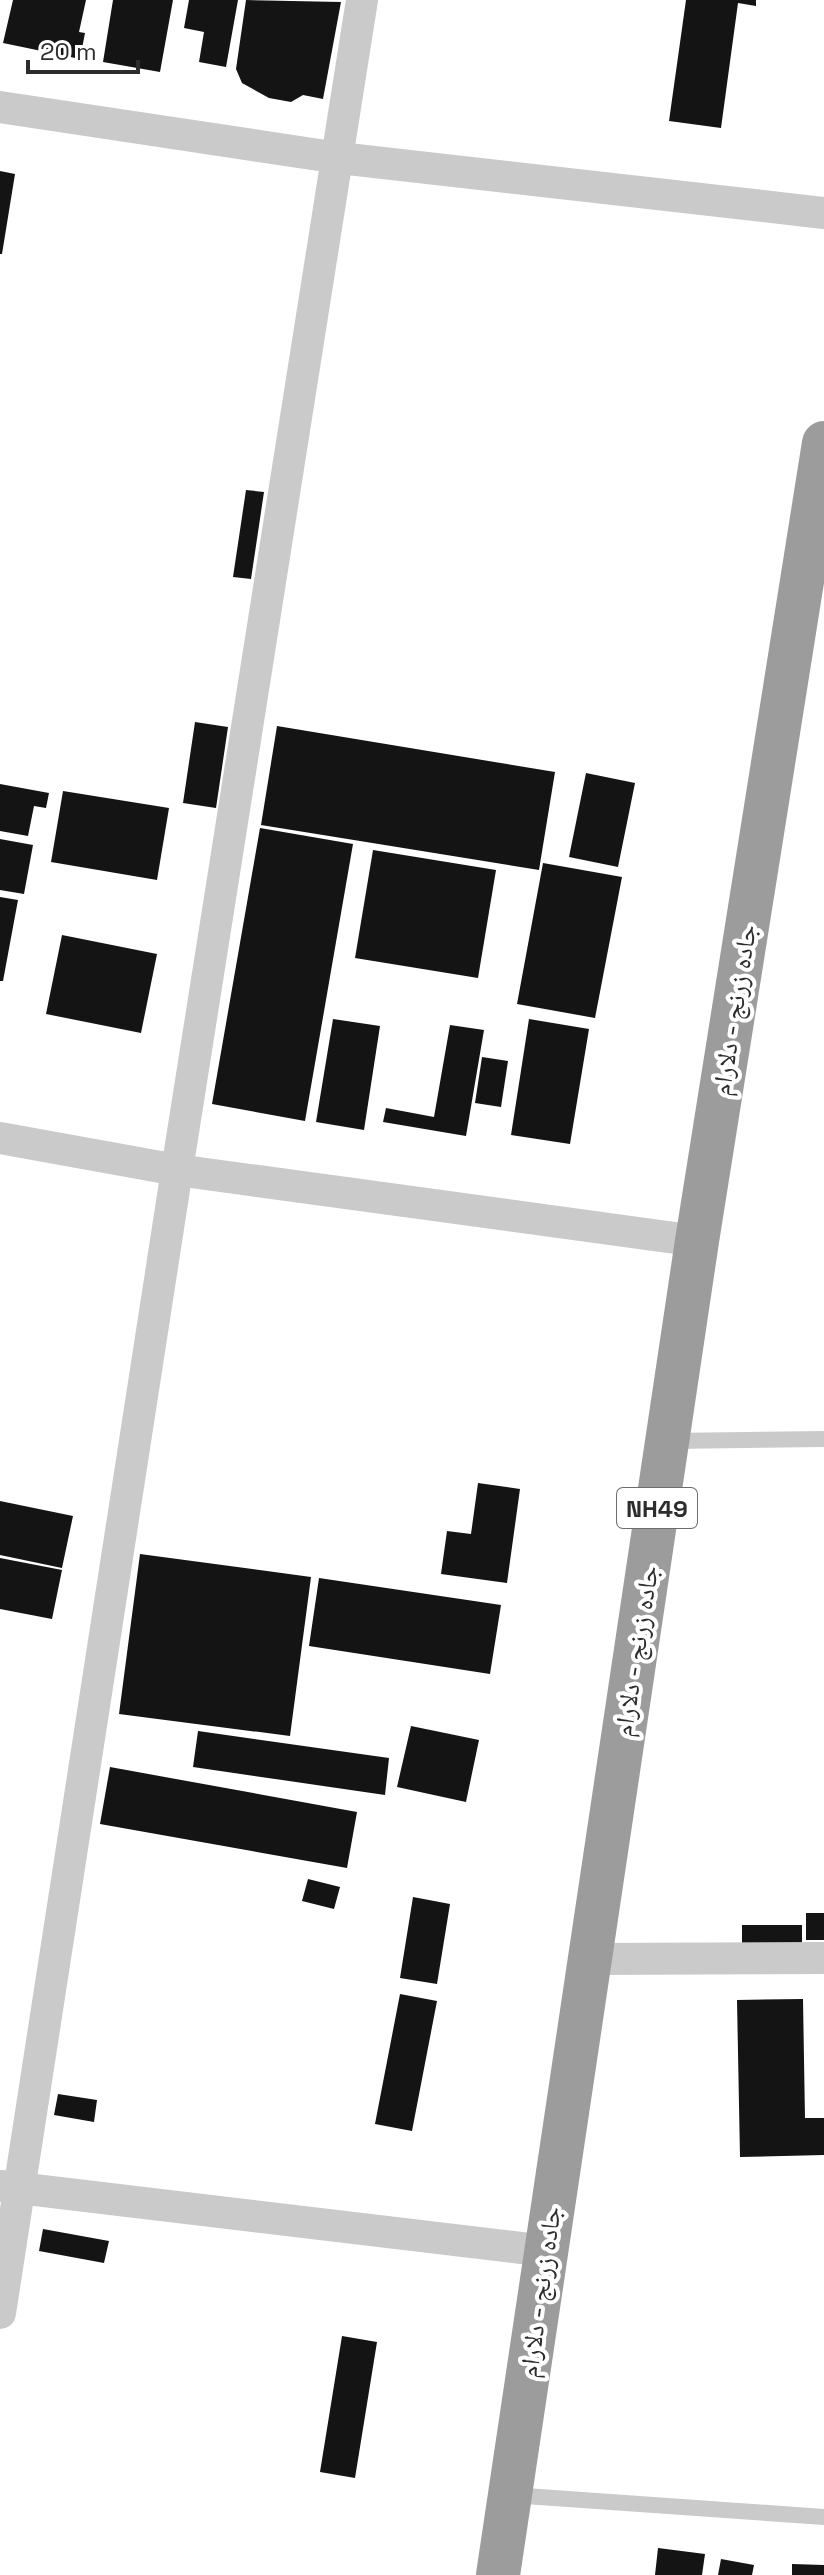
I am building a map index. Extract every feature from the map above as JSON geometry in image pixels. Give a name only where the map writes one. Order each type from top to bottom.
[{"type":"highway","name":"جاده زرنج - دلارام","points":[[498,2575],[697,1241],[824,443]]},
{"type":"street","points":[[0,2313],[10,2188],[177,1170],[362,0]]},
{"type":"street","points":[[0,107],[339,158],[824,213]]},
{"type":"street","points":[[0,1138],[177,1170],[697,1241]]},
{"type":"street","points":[[590,1959],[824,1958]]},
{"type":"street","points":[[10,2188],[546,2251]]},
{"type":"lane","points":[[667,1441],[824,1439]]},
{"type":"lane","points":[[511,2495],[824,2517]]},
{"type":"building","points":[[13,0],[86,0],[79,32],[85,33],[80,59],[3,43]]},
{"type":"building","points":[[113,0],[173,0],[160,72],[103,62]]},
{"type":"building","points":[[189,0],[238,0],[226,67],[199,62],[204,32],[184,28]]},
{"type":"building","points":[[246,0],[341,2],[323,99],[303,95],[291,102],[269,98],[242,83],[236,69]]},
{"type":"building","points":[[686,0],[756,0],[756,6],[738,3],[721,128],[669,121]]},
{"type":"building","points":[[0,171],[15,174],[2,254],[0,254]]},
{"type":"building","points":[[246,490],[264,492],[251,579],[233,577]]},
{"type":"building","points":[[195,722],[228,727],[216,808],[183,803]]},
{"type":"building","points":[[277,726],[555,772],[539,870],[261,825]]},
{"type":"building","points":[[586,773],[635,783],[618,867],[569,857]]},
{"type":"building","points":[[0,784],[49,793],[46,808],[34,806],[28,836],[0,831]]},
{"type":"building","points":[[63,791],[169,808],[157,880],[51,862]]},
{"type":"building","points":[[260,828],[353,844],[305,1121],[212,1104]]},
{"type":"building","points":[[0,839],[33,845],[24,894],[0,890]]},
{"type":"building","points":[[373,850],[496,870],[478,978],[355,958]]},
{"type":"building","points":[[543,863],[622,877],[595,1018],[517,1004]]},
{"type":"building","points":[[0,897],[18,900],[3,981],[0,981]]},
{"type":"building","points":[[62,935],[157,954],[141,1033],[46,1014]]},
{"type":"building","points":[[333,1019],[380,1026],[364,1130],[316,1122]]},
{"type":"building","points":[[529,1019],[589,1029],[570,1144],[511,1135]]},
{"type":"building","points":[[450,1025],[484,1030],[466,1136],[383,1122],[386,1108],[434,1117]]},
{"type":"building","points":[[482,1057],[508,1061],[501,1107],[475,1103]]},
{"type":"building","points":[[478,1483],[520,1489],[507,1583],[441,1574],[447,1531],[471,1534]]},
{"type":"building","points":[[0,1501],[73,1516],[62,1568],[0,1555]]},
{"type":"building","points":[[140,1554],[311,1577],[290,1736],[119,1714]]},
{"type":"building","points":[[0,1558],[62,1570],[52,1619],[0,1609]]},
{"type":"building","points":[[319,1578],[501,1605],[490,1674],[309,1646]]},
{"type":"building","points":[[411,1726],[479,1740],[466,1802],[397,1787]]},
{"type":"building","points":[[198,1731],[389,1758],[385,1795],[193,1767]]},
{"type":"building","points":[[110,1767],[357,1812],[347,1868],[100,1824]]},
{"type":"building","points":[[308,1879],[340,1887],[334,1909],[302,1901]]},
{"type":"building","points":[[413,1897],[450,1904],[437,1984],[400,1978]]},
{"type":"building","points":[[806,1913],[824,1913],[824,1940],[806,1940]]},
{"type":"building","points":[[742,1925],[802,1925],[802,1944],[742,1944]]},
{"type":"building","points":[[400,1994],[437,2001],[412,2131],[375,2124]]},
{"type":"building","points":[[803,1999],[805,2118],[824,2118],[824,2155],[740,2157],[737,2000]]},
{"type":"building","points":[[58,2094],[97,2100],[94,2122],[54,2115]]},
{"type":"building","points":[[43,2229],[109,2241],[104,2263],[39,2251]]},
{"type":"building","points":[[342,2336],[377,2342],[355,2478],[320,2472]]},
{"type":"building","points":[[658,2548],[705,2554],[702,2575],[655,2575]]},
{"type":"building","points":[[721,2559],[754,2565],[752,2575],[718,2575]]},
{"type":"building","points":[[792,2564],[824,2565],[824,2575],[792,2575]]}]
